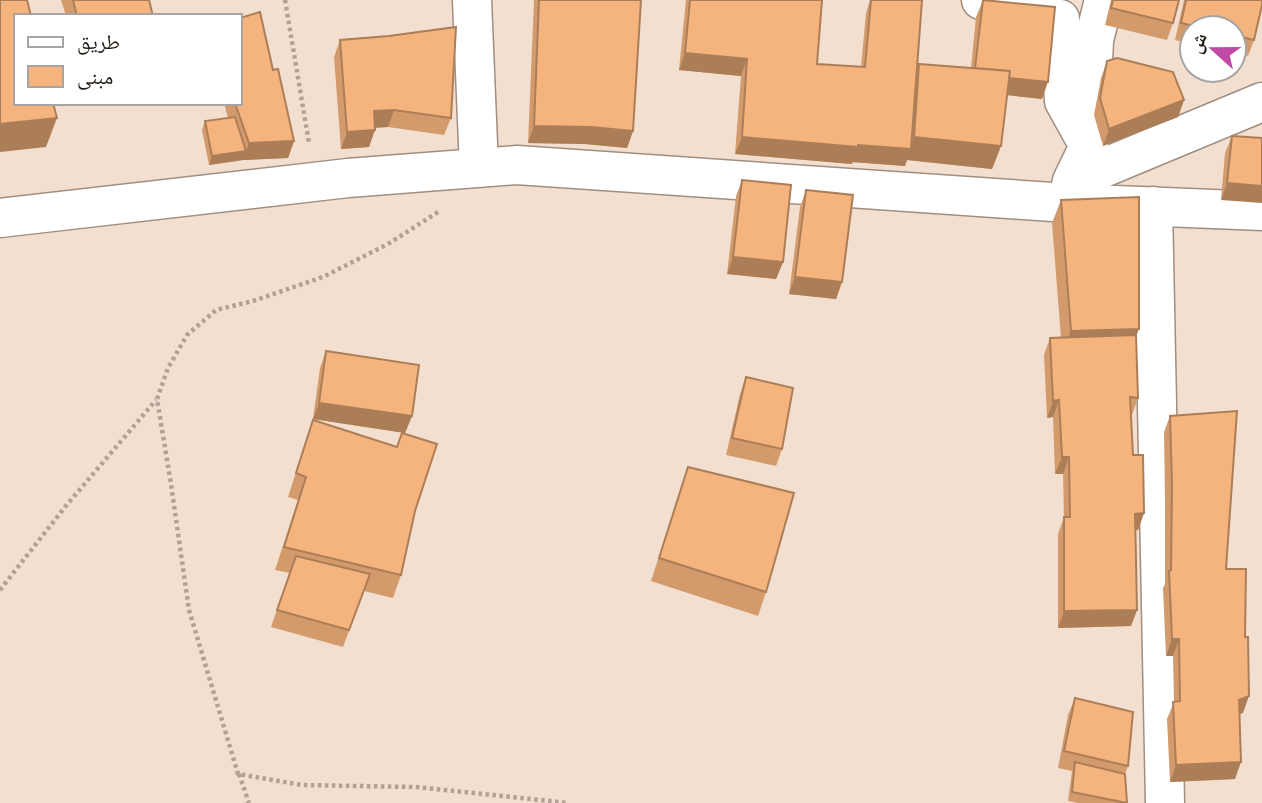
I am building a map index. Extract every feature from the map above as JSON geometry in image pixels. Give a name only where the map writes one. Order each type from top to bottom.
[{"type":"street","points":[[472,0],[479,168]]},
{"type":"street","points":[[981,0],[1060,19],[1064,101],[1089,146]]},
{"type":"street","points":[[1070,192],[1089,146],[1094,40],[1104,0]]},
{"type":"street","points":[[1070,192],[1262,102]]},
{"type":"street","points":[[0,218],[316,182],[517,165],[1070,192],[1153,206],[1262,211]]},
{"type":"street","points":[[1153,206],[1165,803]]},
{"type":"path","points":[[285,0],[316,182]]},
{"type":"path","points":[[0,590],[65,507],[157,399],[168,368],[187,335],[216,310],[253,301],[323,277],[388,244],[439,211]]},
{"type":"path","points":[[157,399],[189,610],[249,803]]},
{"type":"path","points":[[238,774],[302,785],[416,787],[569,803]]},
{"type":"building","points":[[0,0],[27,0],[30,14],[14,14],[14,105],[54,105],[57,118],[0,124]]},
{"type":"building","points":[[73,0],[149,0],[152,14],[76,14]]},
{"type":"building","points":[[539,0],[641,0],[633,131],[534,126]]},
{"type":"building","points":[[690,0],[822,0],[817,64],[865,67],[871,0],[922,0],[911,149],[742,137],[747,59],[685,53]]},
{"type":"building","points":[[983,0],[1055,7],[1048,82],[1009,78],[1010,71],[975,68]]},
{"type":"building","points":[[1113,0],[1179,0],[1173,23],[1111,8]]},
{"type":"building","points":[[1186,0],[1262,0],[1254,40],[1248,38],[1248,14],[1183,14]]},
{"type":"building","points":[[260,12],[273,70],[278,69],[294,141],[249,143],[236,105],[242,105],[242,17]]},
{"type":"building","points":[[456,27],[451,118],[394,110],[374,111],[375,130],[347,132],[340,40]]},
{"type":"building","points":[[1117,58],[1173,72],[1184,100],[1109,129],[1100,98],[1107,61]]},
{"type":"building","points":[[919,64],[1010,71],[1001,146],[914,137]]},
{"type":"building","points":[[235,117],[246,151],[212,156],[205,121]]},
{"type":"building","points":[[1232,136],[1262,138],[1262,186],[1227,183]]},
{"type":"building","points":[[742,180],[791,185],[783,262],[733,257]]},
{"type":"building","points":[[806,190],[853,195],[842,282],[795,277]]},
{"type":"building","points":[[1139,197],[1139,329],[1071,331],[1061,200]]},
{"type":"building","points":[[1136,335],[1138,398],[1130,397],[1133,455],[1143,455],[1144,513],[1135,514],[1137,610],[1064,611],[1064,517],[1070,517],[1069,457],[1062,457],[1059,400],[1053,401],[1050,338]]},
{"type":"building","points":[[326,351],[419,365],[412,416],[319,403]]},
{"type":"building","points":[[746,377],[793,388],[782,449],[732,438]]},
{"type":"building","points":[[1237,411],[1226,569],[1246,569],[1245,637],[1248,637],[1249,696],[1239,700],[1241,762],[1176,765],[1173,702],[1180,701],[1179,639],[1172,639],[1169,571],[1172,484],[1170,416]]},
{"type":"building","points":[[313,420],[397,447],[402,433],[437,444],[415,511],[401,575],[284,547],[306,477],[296,473]]},
{"type":"building","points":[[688,467],[794,493],[766,592],[659,558]]},
{"type":"building","points":[[296,556],[370,574],[349,630],[277,610]]},
{"type":"building","points":[[1075,698],[1133,712],[1128,766],[1064,751]]},
{"type":"building","points":[[1075,762],[1125,774],[1127,803],[1072,792]]}]
